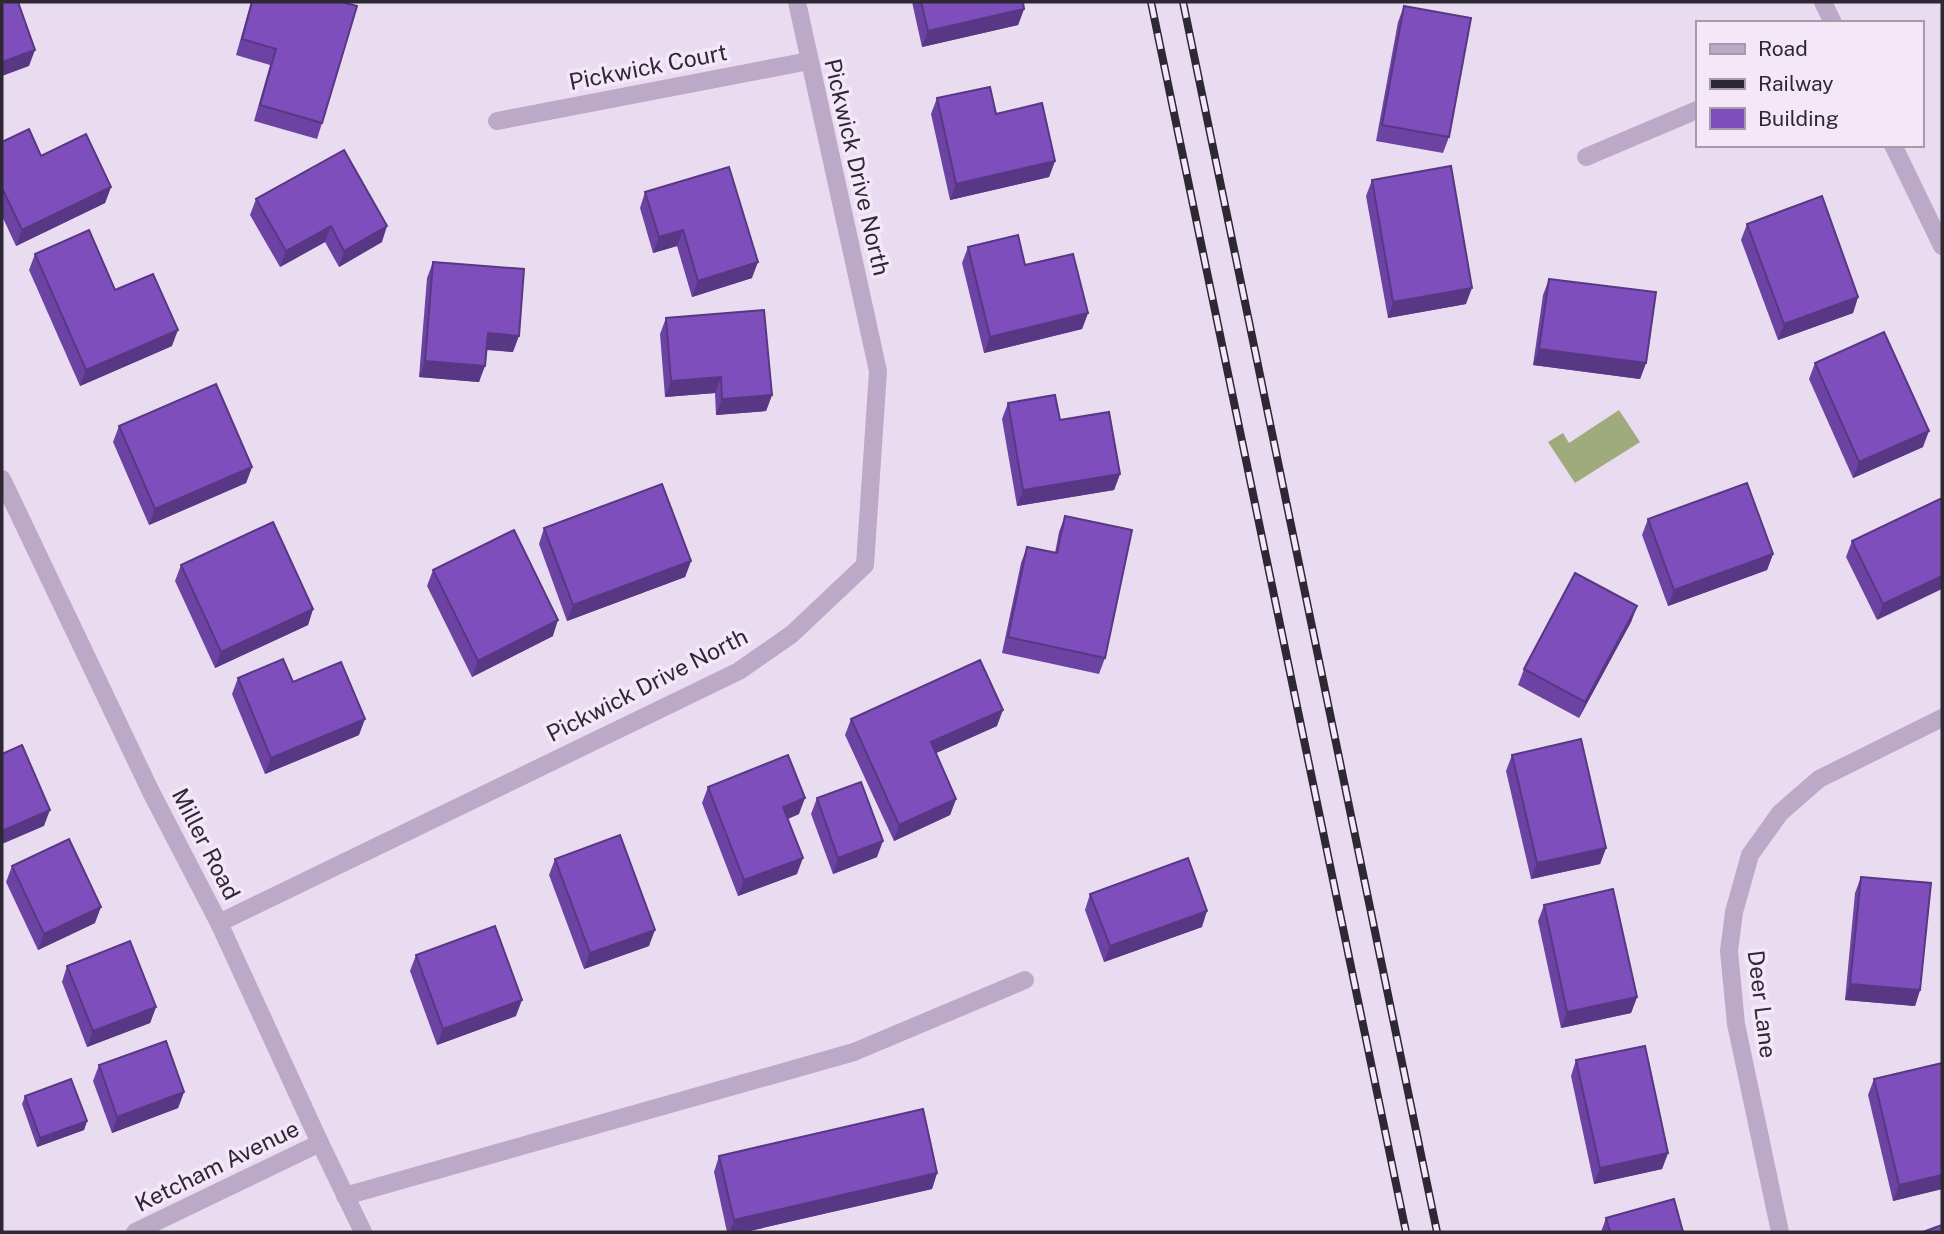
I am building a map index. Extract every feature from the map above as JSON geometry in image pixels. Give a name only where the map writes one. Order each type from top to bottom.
[{"type":"street","name":"Pickwick Drive North","points":[[219,923],[739,671],[792,634],[864,565],[878,371],[797,2]]},
{"type":"street","points":[[1823,2],[1832,21]]},
{"type":"street","name":"Pickwick Court","points":[[497,121],[808,61]]},
{"type":"street","points":[[1586,157],[1696,110]]},
{"type":"street","points":[[1894,147],[1942,246]]},
{"type":"street","name":"Miller Road","points":[[2,479],[151,792],[219,923],[363,1232]]},
{"type":"street","name":"Deer Lane","points":[[1780,1232],[1736,1024],[1729,951],[1734,912],[1750,855],[1780,813],[1819,779],[1942,718]]},
{"type":"street","points":[[345,1196],[854,1052],[1025,979]]},
{"type":"street","name":"Ketcham Avenue","points":[[135,1232],[320,1143]]},
{"type":"shaded area","points":[[1619,410],[1640,442],[1575,483],[1548,442],[1563,433],[1569,443]]},
{"type":"building","points":[[2,2],[18,2],[35,50],[2,62]]},
{"type":"building","points":[[252,2],[342,2],[357,6],[322,123],[260,105],[276,49],[242,39]]},
{"type":"building","points":[[921,2],[1023,2],[1024,9],[928,31]]},
{"type":"building","points":[[1404,6],[1471,18],[1449,137],[1382,125]]},
{"type":"building","points":[[990,87],[996,114],[1042,103],[1055,161],[956,184],[937,98]]},
{"type":"building","points":[[29,129],[41,156],[86,134],[111,187],[22,230],[2,188],[2,142]]},
{"type":"building","points":[[344,150],[387,226],[344,251],[331,226],[286,251],[256,199]]},
{"type":"building","points":[[1451,166],[1472,288],[1393,302],[1372,180]]},
{"type":"building","points":[[729,167],[758,262],[698,281],[683,230],[659,237],[645,192]]},
{"type":"building","points":[[1822,196],[1858,297],[1784,324],[1747,224]]},
{"type":"building","points":[[89,230],[115,290],[153,274],[178,330],[86,370],[35,254]]},
{"type":"building","points":[[1018,235],[1025,265],[1073,254],[1088,313],[990,337],[968,247]]},
{"type":"building","points":[[433,262],[524,269],[519,336],[488,333],[485,366],[425,361]]},
{"type":"building","points":[[1549,279],[1656,292],[1646,363],[1539,349]]},
{"type":"building","points":[[764,310],[772,395],[722,399],[721,377],[671,381],[666,318]]},
{"type":"building","points":[[1884,332],[1929,431],[1859,462],[1815,363]]},
{"type":"building","points":[[216,384],[252,467],[155,509],[119,426]]},
{"type":"building","points":[[1055,395],[1060,420],[1109,412],[1120,474],[1023,490],[1008,403]]},
{"type":"building","points":[[1747,483],[1773,554],[1674,590],[1648,519]]},
{"type":"building","points":[[662,484],[691,561],[573,605],[544,528]]},
{"type":"building","points":[[1942,498],[1942,576],[1883,604],[1852,541]]},
{"type":"building","points":[[1065,516],[1132,530],[1105,658],[1008,637],[1027,547],[1057,553]]},
{"type":"building","points":[[273,522],[313,609],[221,652],[181,565]]},
{"type":"building","points":[[514,530],[558,620],[478,661],[433,570]]},
{"type":"building","points":[[1575,573],[1637,606],[1585,702],[1524,669]]},
{"type":"building","points":[[283,659],[293,682],[341,662],[365,719],[271,758],[238,678]]},
{"type":"building","points":[[980,660],[1003,710],[931,742],[956,799],[899,825],[851,719]]},
{"type":"building","points":[[1581,739],[1606,848],[1537,863],[1512,755]]},
{"type":"building","points":[[22,745],[50,810],[2,831],[2,754]]},
{"type":"building","points":[[788,755],[805,798],[783,807],[803,858],[744,880],[708,787]]},
{"type":"building","points":[[861,782],[883,841],[838,858],[817,798]]},
{"type":"building","points":[[620,835],[655,930],[590,953],[555,859]]},
{"type":"building","points":[[69,839],[101,907],[44,934],[12,866]]},
{"type":"building","points":[[1188,858],[1207,911],[1110,946],[1090,894]]},
{"type":"building","points":[[1861,877],[1931,883],[1920,990],[1850,984]]},
{"type":"building","points":[[1613,889],[1637,997],[1567,1012],[1544,905]]},
{"type":"building","points":[[495,926],[522,1000],[443,1029],[416,955]]},
{"type":"building","points":[[130,941],[156,1007],[93,1031],[67,966]]},
{"type":"building","points":[[166,1041],[184,1092],[117,1117],[99,1065]]},
{"type":"building","points":[[1645,1046],[1668,1153],[1600,1168],[1576,1060]]},
{"type":"building","points":[[1942,1063],[1942,1175],[1899,1185],[1874,1079]]},
{"type":"building","points":[[71,1079],[87,1121],[40,1138],[25,1096]]},
{"type":"building","points":[[923,1109],[937,1173],[734,1220],[719,1156]]},
{"type":"building","points":[[1674,1199],[1683,1232],[1610,1232],[1606,1218]]},
{"type":"building","points":[[1942,1225],[1942,1232],[1923,1232]]},
{"type":"railway","points":[[1151,2],[1406,1232]]},
{"type":"railway","points":[[1183,2],[1437,1232]]}]
